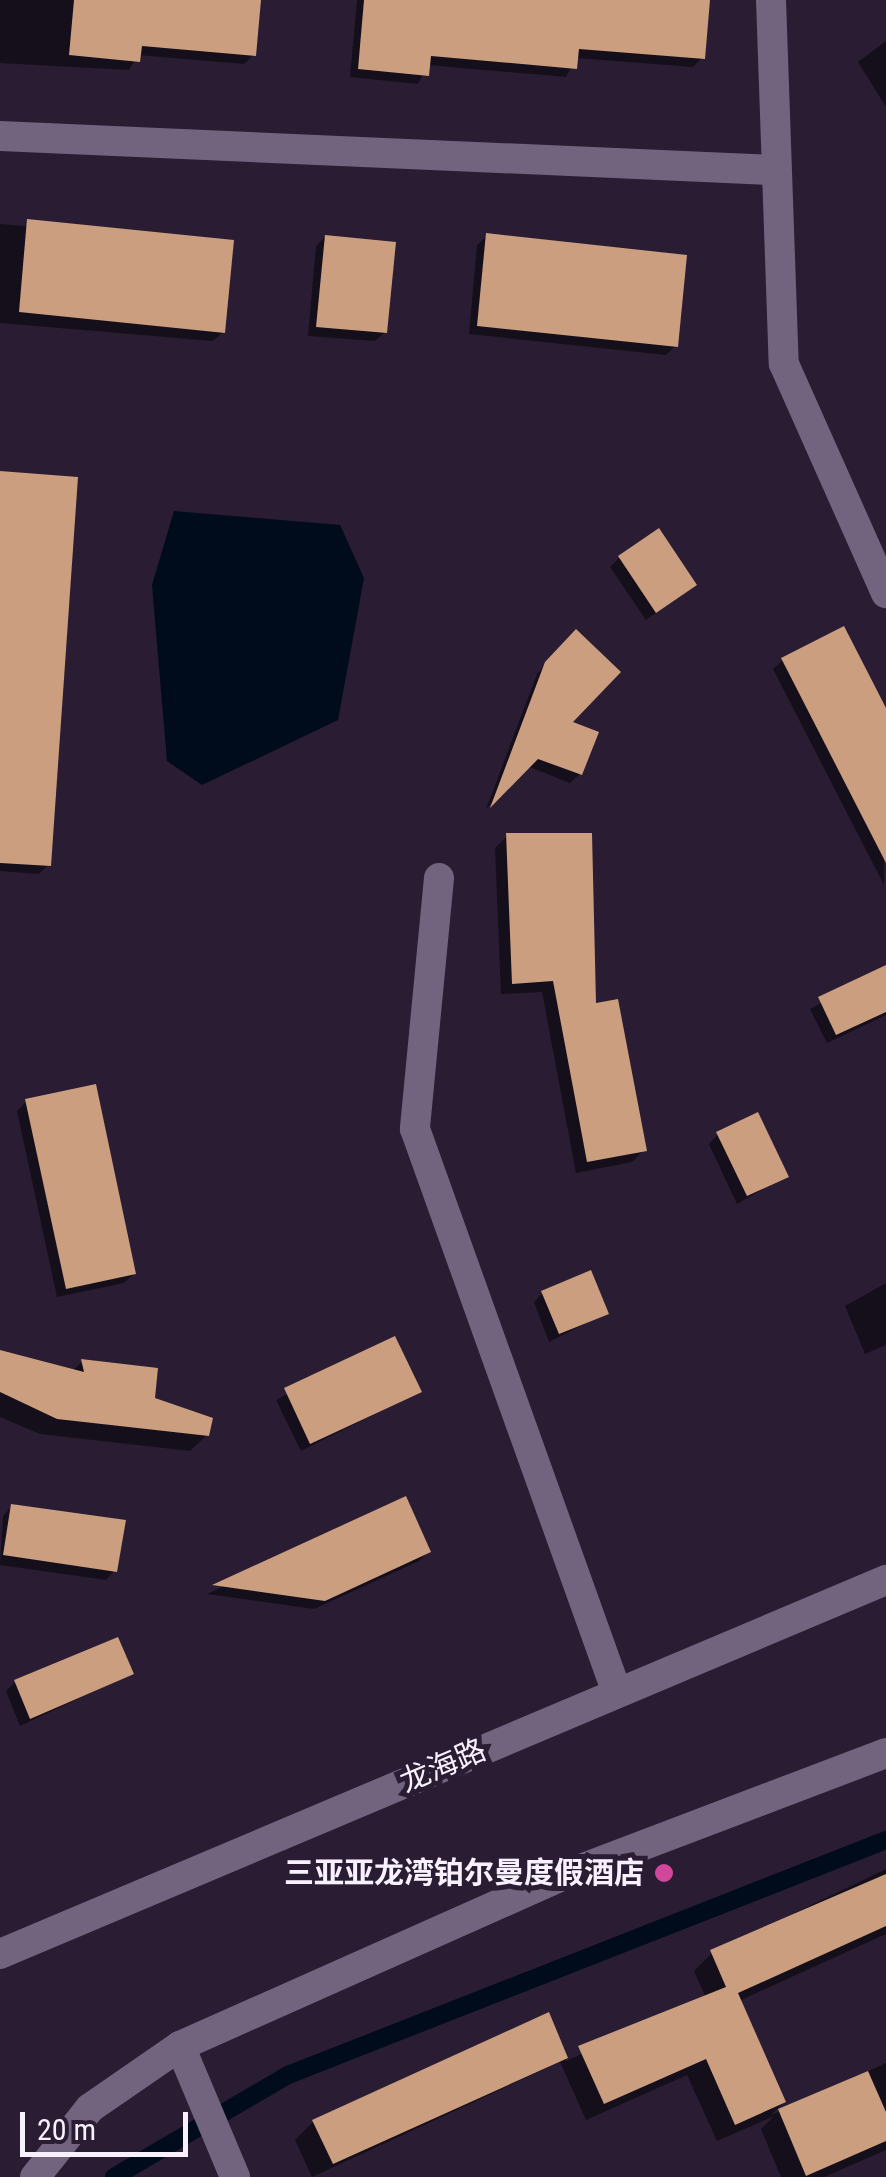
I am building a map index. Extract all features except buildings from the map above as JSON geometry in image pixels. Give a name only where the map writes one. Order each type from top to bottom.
[{"type":"street","points":[[771,0],[772,170],[784,364],[886,592]]},
{"type":"street","points":[[0,136],[772,170]]},
{"type":"street","points":[[440,878],[416,1129],[617,1693]]},
{"type":"street","name":"龙海路","points":[[0,1954],[886,1580]]},
{"type":"street","points":[[34,2177],[90,2108],[180,2046],[557,1878],[886,1752]]},
{"type":"street","points":[[180,2046],[234,2177]]},
{"type":"water","points":[[174,511],[340,525],[364,578],[338,720],[202,785],[167,761],[152,585]]},
{"type":"waterway","points":[[114,2177],[288,2075],[886,1840]]},
{"type":"place","name":"三亚亚龙湾铂尔曼度假酒店","points":[[664,1873]]}]
